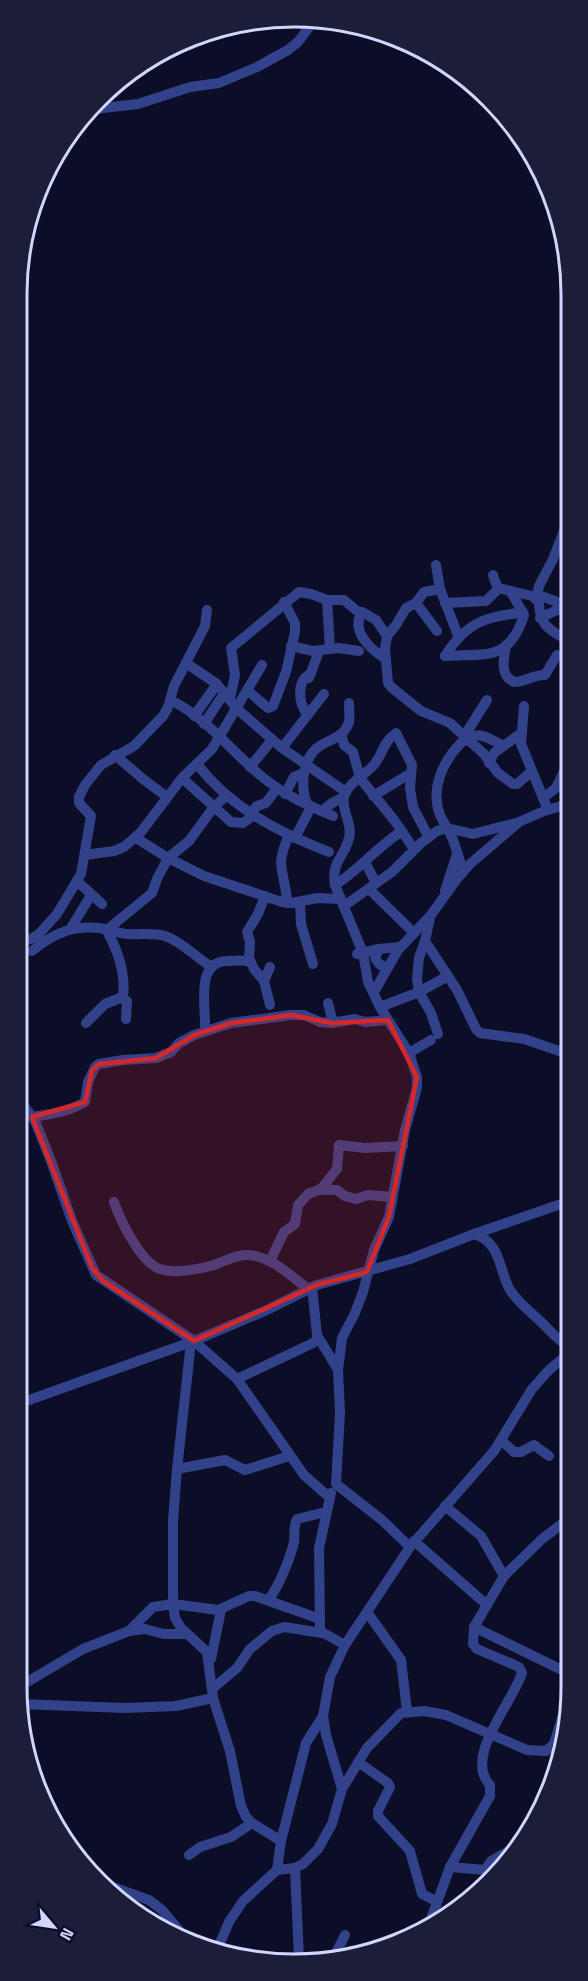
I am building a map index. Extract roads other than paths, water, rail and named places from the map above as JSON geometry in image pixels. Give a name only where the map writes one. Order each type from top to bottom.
[{"type":"street","points":[[102,108],[138,104],[190,87],[219,83],[257,67],[288,50],[309,28]]},
{"type":"street","points":[[561,547],[539,586],[538,597],[540,618],[546,627],[561,636]]},
{"type":"street","points":[[435,565],[440,589],[459,638]]},
{"type":"street","points":[[493,575],[499,588]]},
{"type":"street","points":[[499,588],[538,597],[561,605]]},
{"type":"street","points":[[445,603],[486,601],[499,588]]},
{"type":"street","points":[[440,589],[424,592],[416,603],[406,608],[387,637],[388,683],[421,711],[450,723],[484,754],[498,773],[515,785],[532,771]]},
{"type":"street","points":[[511,591],[521,609],[524,615],[521,624],[506,645],[492,654],[445,656],[459,638],[477,622],[521,609],[538,597]]},
{"type":"street","points":[[85,855],[114,851],[136,838],[182,778],[212,749],[219,738],[227,696],[235,675],[231,648],[284,602],[291,601],[299,592],[327,600],[344,600],[355,610],[376,620],[387,637]]},
{"type":"street","points":[[308,715],[302,709],[301,688],[304,678],[309,679],[324,650],[327,600]]},
{"type":"street","points":[[248,691],[268,708],[273,706],[280,692],[295,632],[295,623],[284,602]]},
{"type":"street","points":[[416,603],[436,631]]},
{"type":"street","points":[[540,618],[561,609]]},
{"type":"street","points":[[27,940],[39,934],[57,914],[83,868],[91,816],[80,803],[79,797],[89,778],[115,755],[134,746],[163,716],[174,686],[205,626],[207,610]]},
{"type":"street","points":[[362,612],[358,623],[366,644],[386,659]]},
{"type":"street","points":[[371,647],[379,639],[387,637]]},
{"type":"street","points":[[506,645],[504,665],[506,677],[514,682],[535,675],[545,675],[557,655]]},
{"type":"street","points":[[291,646],[359,651]]},
{"type":"street","points":[[492,654],[504,665]]},
{"type":"street","points":[[186,663],[227,696],[305,769],[345,795]]},
{"type":"street","points":[[194,716],[227,696],[248,691],[262,665]]},
{"type":"street","points":[[282,748],[324,694]]},
{"type":"street","points":[[204,724],[227,696]]},
{"type":"street","points":[[170,700],[204,724],[250,767],[281,791],[333,816]]},
{"type":"street","points":[[463,872],[438,807],[439,779],[444,763],[466,736],[487,700]]},
{"type":"street","points":[[182,778],[231,822],[243,823],[252,815],[257,806],[266,803],[305,769],[319,747],[333,741],[341,734],[348,724],[349,703]]},
{"type":"street","points":[[524,706],[521,744],[548,810]]},
{"type":"street","points":[[309,804],[332,803],[345,795],[374,765],[388,738],[396,733],[411,762],[410,788],[413,807],[428,837]]},
{"type":"street","points":[[341,734],[344,745],[353,753],[360,778],[414,849]]},
{"type":"street","points":[[489,763],[494,753],[520,734]]},
{"type":"street","points":[[466,736],[483,735],[503,746]]},
{"type":"street","points":[[250,767],[272,740]]},
{"type":"street","points":[[115,755],[142,779],[167,796]]},
{"type":"street","points":[[197,764],[226,796],[252,815],[329,852]]},
{"type":"street","points":[[287,903],[287,891],[281,865],[282,855],[309,804],[305,769]]},
{"type":"street","points":[[373,796],[411,773]]},
{"type":"street","points":[[543,798],[556,788],[561,778]]},
{"type":"street","points":[[322,1633],[320,1631],[318,1563],[329,1497],[336,1484],[340,1413],[338,1370],[342,1338],[359,1304],[374,1250],[387,1224],[417,1088],[415,1067],[368,982],[335,885],[334,868],[349,840],[350,833],[344,803],[345,795]]},
{"type":"street","points":[[107,929],[152,893],[156,879],[168,858],[189,841],[213,808],[226,796]]},
{"type":"street","points":[[136,838],[168,858],[204,876],[287,903],[316,898],[343,903],[373,886],[403,862],[428,837],[447,828],[473,834],[519,822],[561,806]]},
{"type":"street","points":[[374,992],[383,969],[400,947],[431,915],[463,872],[519,822]]},
{"type":"street","points":[[335,885],[402,831]]},
{"type":"street","points":[[444,896],[457,854]]},
{"type":"street","points":[[365,862],[373,886],[413,934],[426,935]]},
{"type":"street","points":[[77,881],[102,904]]},
{"type":"street","points":[[71,928],[91,895]]},
{"type":"street","points":[[265,896],[247,932],[250,942],[250,962],[264,981],[270,1005]]},
{"type":"street","points":[[300,902],[301,924],[313,964]]},
{"type":"street","points":[[80,912],[82,921],[92,927]]},
{"type":"street","points":[[409,1053],[435,1037],[432,1013],[419,992],[417,969],[431,915]]},
{"type":"street","points":[[32,951],[55,935],[71,928],[92,927],[125,934],[143,933],[166,936],[189,949],[212,967]]},
{"type":"street","points":[[107,929],[118,953],[124,980],[123,998],[128,1005],[126,1019]]},
{"type":"street","points":[[426,935],[476,1029],[480,1032],[524,1039],[561,1052]]},
{"type":"street","points":[[360,954],[400,947]]},
{"type":"street","points":[[379,949],[375,958],[383,969]]},
{"type":"street","points":[[205,1028],[204,982],[212,967],[221,961],[243,959],[250,962]]},
{"type":"street","points":[[264,981],[270,967]]},
{"type":"street","points":[[380,1007],[419,992],[448,976]]},
{"type":"street","points":[[86,1023],[109,1002],[123,998]]},
{"type":"street","points":[[328,1003],[333,1022]]},
{"type":"street","points":[[32,1117],[60,1113],[85,1102],[92,1071],[99,1064],[156,1058],[171,1052],[179,1043],[194,1035],[231,1023],[291,1014],[304,1014],[320,1022],[355,1019],[366,1022],[388,1020]]},
{"type":"street","points":[[27,1110],[51,1161],[72,1221],[96,1275],[193,1342],[237,1379],[290,1456],[309,1480],[329,1497]]},
{"type":"street","points":[[319,1190],[339,1166],[339,1145],[365,1148],[403,1146]]},
{"type":"street","points":[[270,1261],[284,1232],[295,1224],[298,1205],[308,1194],[319,1190],[337,1190],[349,1198],[368,1195],[392,1197]]},
{"type":"street","points":[[114,1202],[141,1253],[160,1269],[193,1270],[233,1257],[249,1255],[270,1261],[310,1288],[318,1338],[338,1370]]},
{"type":"street","points":[[27,1401],[193,1342],[332,1279],[367,1272],[410,1259],[474,1233],[561,1204]]},
{"type":"street","points":[[474,1233],[481,1236],[498,1254],[508,1285],[524,1307],[561,1341]]},
{"type":"street","points":[[237,1379],[313,1343],[318,1338]]},
{"type":"street","points":[[193,1342],[173,1521],[175,1618],[186,1634],[205,1649],[210,1666],[212,1693],[230,1751],[241,1806],[246,1817],[281,1841]]},
{"type":"street","points":[[220,1944],[236,1910],[277,1870],[281,1841],[306,1743],[323,1716],[330,1677],[345,1645],[412,1544],[486,1461],[532,1389],[561,1360]]},
{"type":"street","points":[[501,1440],[514,1452],[521,1452],[534,1445],[549,1456]]},
{"type":"street","points":[[177,1469],[226,1460],[245,1470],[290,1456]]},
{"type":"street","points":[[336,1484],[487,1605]]},
{"type":"street","points":[[445,1506],[480,1536],[504,1576]]},
{"type":"street","points":[[269,1599],[276,1588],[293,1543],[297,1519],[326,1512]]},
{"type":"street","points":[[431,1916],[450,1867],[490,1796],[490,1785],[482,1776],[481,1770],[489,1735],[521,1677],[522,1670],[519,1667],[477,1649],[473,1644],[474,1627],[504,1576],[542,1539],[561,1525]]},
{"type":"street","points":[[129,1630],[149,1609],[173,1604],[221,1610],[249,1596],[269,1599],[320,1618]]},
{"type":"street","points":[[210,1666],[221,1610]]},
{"type":"street","points":[[367,1612],[399,1655],[407,1711]]},
{"type":"street","points":[[28,1704],[125,1708],[176,1706],[212,1693],[237,1668],[250,1648],[272,1631],[285,1627],[322,1633],[345,1645]]},
{"type":"street","points":[[474,1627],[561,1669]]},
{"type":"street","points":[[27,1682],[83,1649],[129,1630],[145,1629],[164,1634],[186,1634]]},
{"type":"street","points":[[277,1870],[295,1868],[303,1864],[318,1849],[332,1824],[342,1789],[367,1748],[396,1717],[407,1711],[446,1715],[527,1750],[549,1750],[556,1738]]},
{"type":"street","points":[[323,1716],[342,1789]]},
{"type":"street","points":[[358,1762],[388,1783],[390,1787],[378,1811],[378,1816],[410,1851],[422,1894],[436,1901]]},
{"type":"street","points":[[189,1855],[200,1847],[231,1837],[252,1822]]},
{"type":"street","points":[[450,1867],[485,1870],[491,1862],[500,1857]]},
{"type":"street","points":[[295,1868],[299,1954]]},
{"type":"street","points":[[119,1889],[149,1899],[175,1926]]},
{"type":"street","points":[[337,1951],[345,1935]]}]
